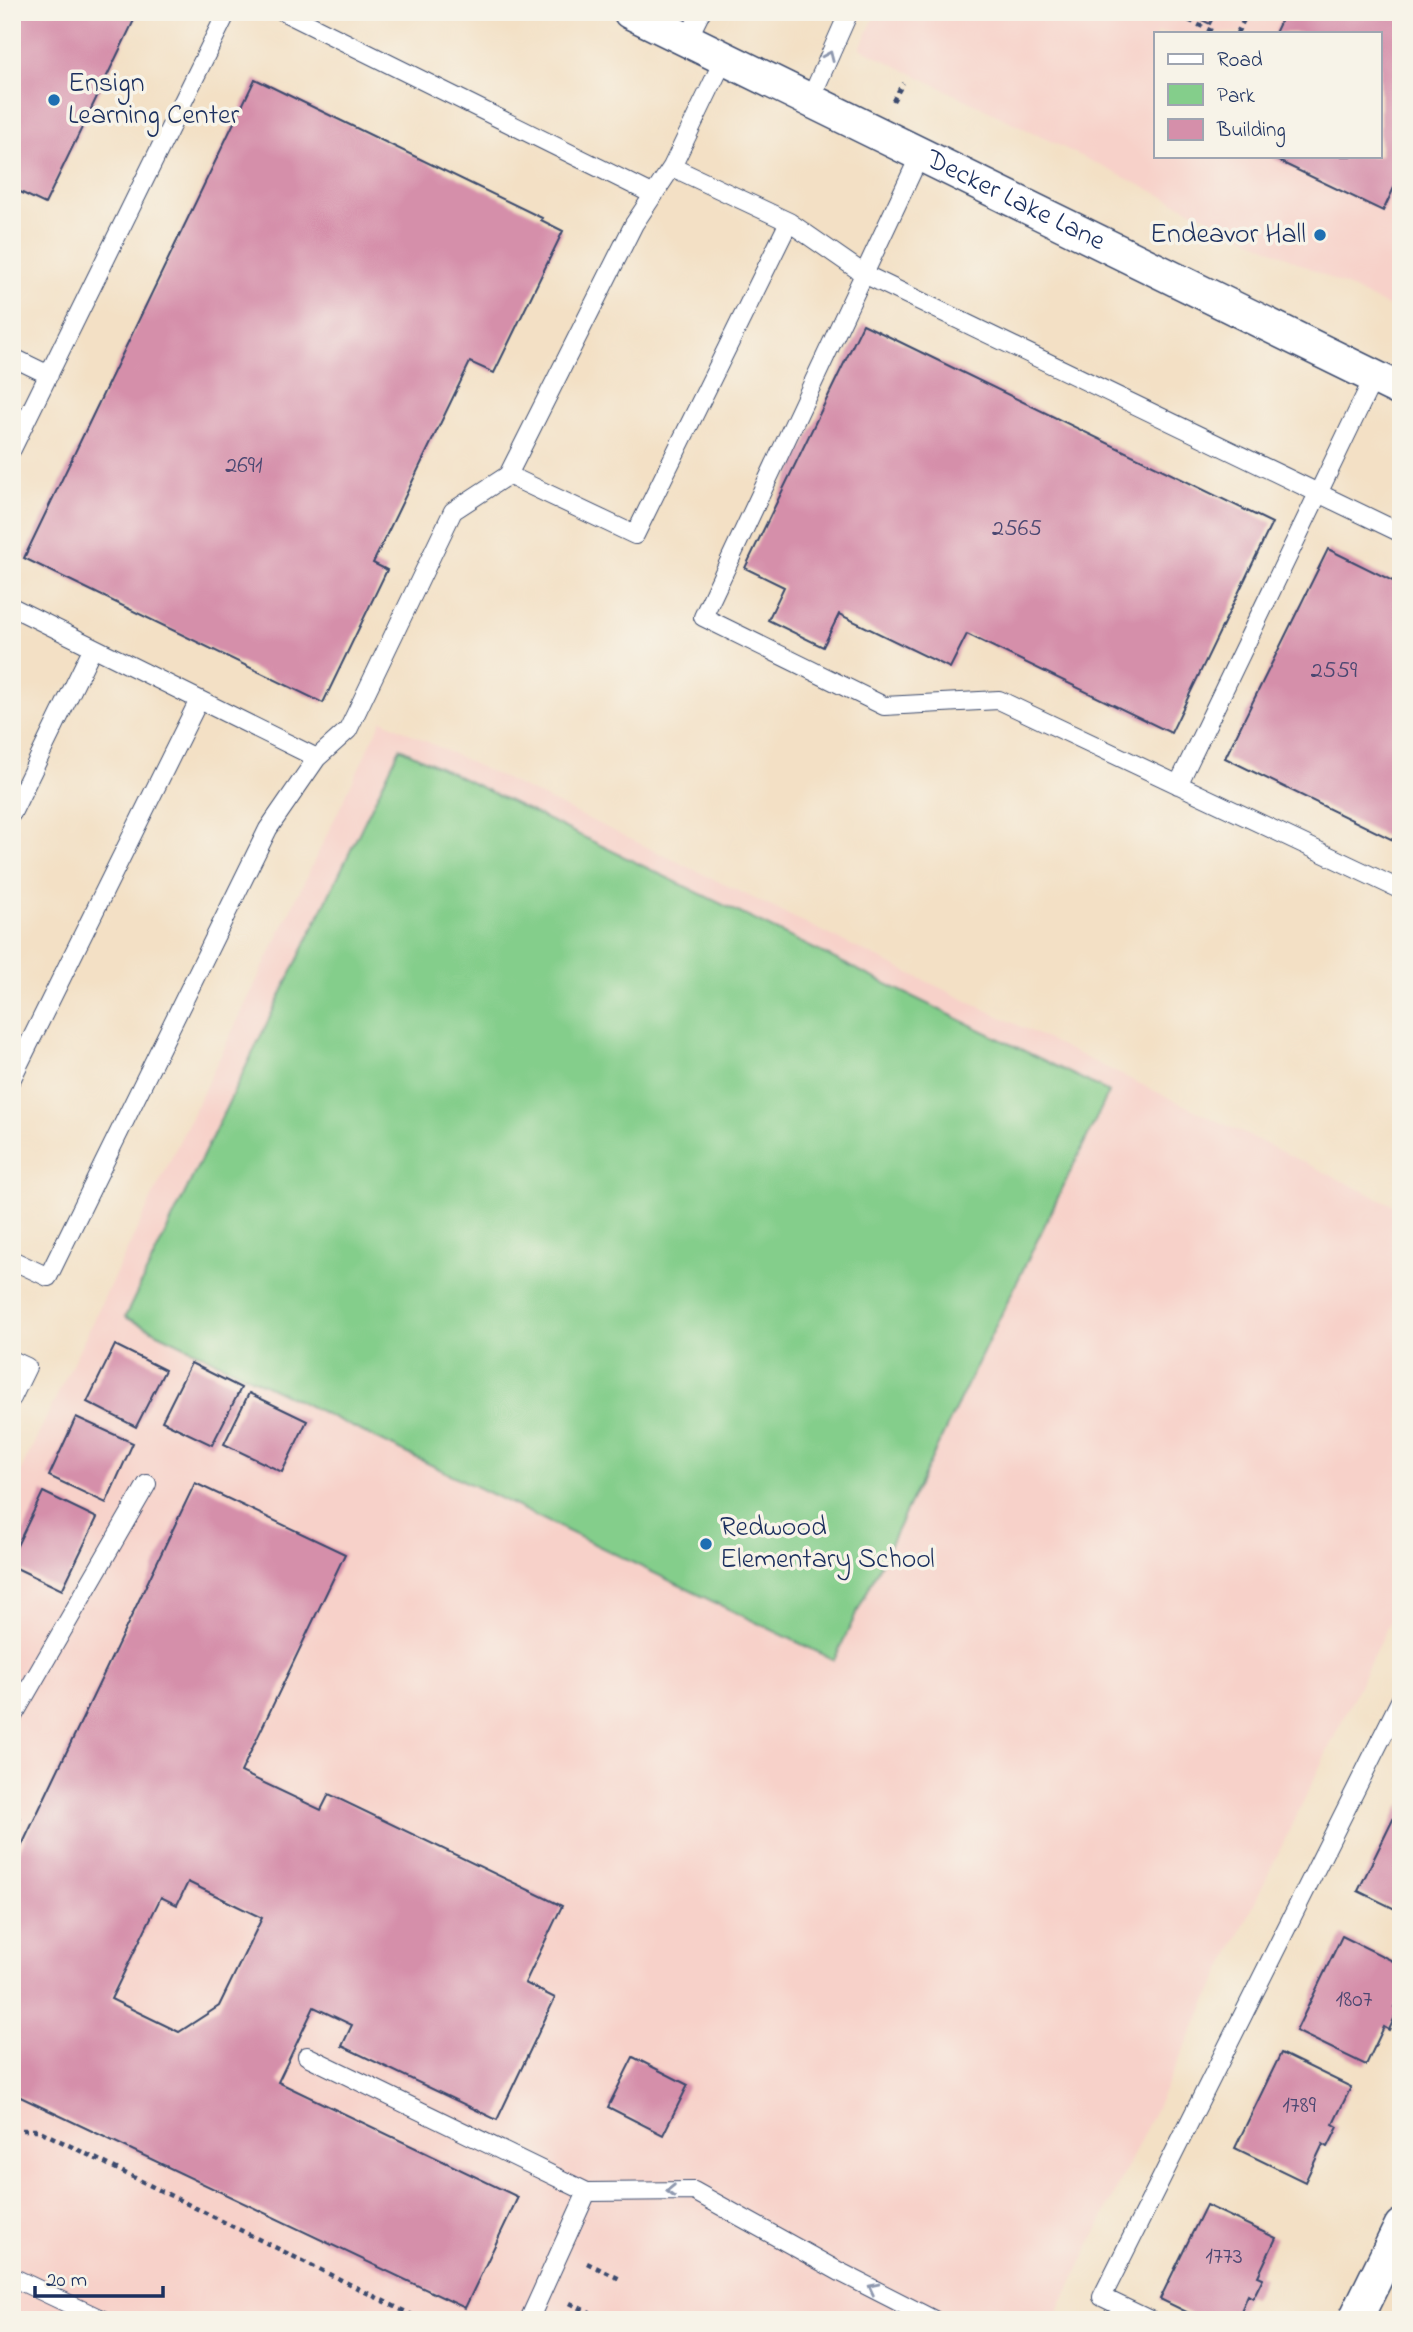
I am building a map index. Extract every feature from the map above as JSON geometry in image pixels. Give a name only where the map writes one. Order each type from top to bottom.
[{"type":"street","name":"Decker Lake Lane","points":[[630,12],[694,26],[724,59],[1387,383]]},
{"type":"street","points":[[1355,2320],[1401,2226]]},
{"type":"lane","points":[[12,449],[227,12]]},
{"type":"lane","points":[[285,12],[654,195]]},
{"type":"lane","points":[[810,100],[849,12]]},
{"type":"lane","points":[[12,1260],[48,1277],[268,829],[317,758],[348,730],[453,511],[508,475],[634,224],[672,167],[724,59]]},
{"type":"lane","points":[[920,155],[703,617],[884,706],[999,700],[1401,890]]},
{"type":"lane","points":[[672,167],[789,222],[864,274],[1401,533]]},
{"type":"lane","points":[[508,475],[635,535],[789,222]]},
{"type":"lane","points":[[12,356],[49,375]]},
{"type":"lane","points":[[1178,785],[1318,495],[1387,383]]},
{"type":"lane","points":[[12,607],[317,758]]},
{"type":"lane","points":[[12,813],[93,648]]},
{"type":"lane","points":[[12,1079],[199,700]]},
{"type":"lane","points":[[12,1360],[27,1367],[12,1398]]},
{"type":"lane","points":[[12,1718],[147,1483]]},
{"type":"lane","points":[[1150,2320],[1102,2297],[1401,1699]]},
{"type":"lane","points":[[307,2056],[587,2192],[694,2191],[840,2272],[934,2320]]},
{"type":"lane","points":[[529,2320],[587,2192]]},
{"type":"lane","points":[[12,2277],[103,2320]]},
{"type":"path","points":[[1171,12],[1214,32]]},
{"type":"path","points":[[1238,32],[1248,12]]},
{"type":"path","points":[[893,102],[902,83]]},
{"type":"path","points":[[12,1814],[21,1819]]},
{"type":"path","points":[[12,2130],[38,2130],[422,2320]]},
{"type":"path","points":[[580,2260],[622,2280]]},
{"type":"path","points":[[560,2298],[602,2319]]},
{"type":"shaded area","name":"Endeavor Hall","points":[[877,12],[1401,12],[1401,313],[860,48]]},
{"type":"shaded area","name":"Redwood Elementary School","points":[[382,720],[1401,1209],[1401,1598],[1054,2320],[12,2320],[12,1489]]},
{"type":"green space","points":[[400,748],[1109,1092],[834,1660],[125,1317]]},
{"type":"building","name":"Ensign Learning Center","points":[[12,12],[138,12],[45,204],[12,188]]},
{"type":"building","points":[[1186,12],[1216,12],[1210,24]]},
{"type":"building","points":[[1285,12],[1401,12],[1401,173],[1383,211],[1272,158],[1382,158],[1382,32],[1275,32]]},
{"type":"building","points":[[255,79],[542,218],[541,220],[563,231],[494,373],[470,362],[373,563],[387,570],[323,703],[24,558]]},
{"type":"building","points":[[863,324],[1272,523],[1171,733],[967,634],[950,668],[839,614],[823,647],[768,620],[784,587],[745,568]]},
{"type":"building","points":[[1328,549],[1401,585],[1401,844],[1225,758]]},
{"type":"building","points":[[115,1345],[165,1370],[136,1427],[87,1402]]},
{"type":"building","points":[[191,1363],[241,1388],[212,1445],[162,1421]]},
{"type":"building","points":[[249,1393],[307,1421],[282,1472],[224,1444]]},
{"type":"building","points":[[76,1417],[133,1443],[106,1503],[49,1476]]},
{"type":"building","points":[[195,1483],[345,1554],[241,1772],[321,1810],[329,1794],[562,1906],[525,1983],[555,1998],[497,2120],[342,2046],[352,2025],[314,2007],[278,2082],[518,2197],[465,2308],[12,2093],[12,1866]],"holes":[[[188,1882],[262,1918],[219,2006],[179,2032],[111,1999],[161,1897],[177,1905]]]},
{"type":"building","points":[[43,1492],[97,1518],[62,1590],[12,1566],[12,1556]]},
{"type":"building","points":[[1401,1803],[1401,1912],[1358,1891]]},
{"type":"building","points":[[1342,1936],[1401,1965],[1401,1993],[1394,2007],[1398,2010],[1389,2030],[1384,2027],[1366,2065],[1296,2031]]},
{"type":"building","points":[[1281,2053],[1351,2087],[1333,2124],[1338,2127],[1328,2147],[1323,2144],[1305,2182],[1235,2148]]},
{"type":"building","points":[[633,2057],[688,2085],[663,2135],[608,2107]]},
{"type":"building","points":[[1206,2205],[1276,2238],[1258,2276],[1263,2278],[1253,2298],[1248,2295],[1237,2320],[1203,2320],[1160,2299]]},
{"type":"place","name":"Ensign Learning Center","points":[[54,100]]},
{"type":"place","name":"Endeavor Hall","points":[[1320,235]]},
{"type":"place","name":"Redwood Elementary School","points":[[706,1544]]}]
